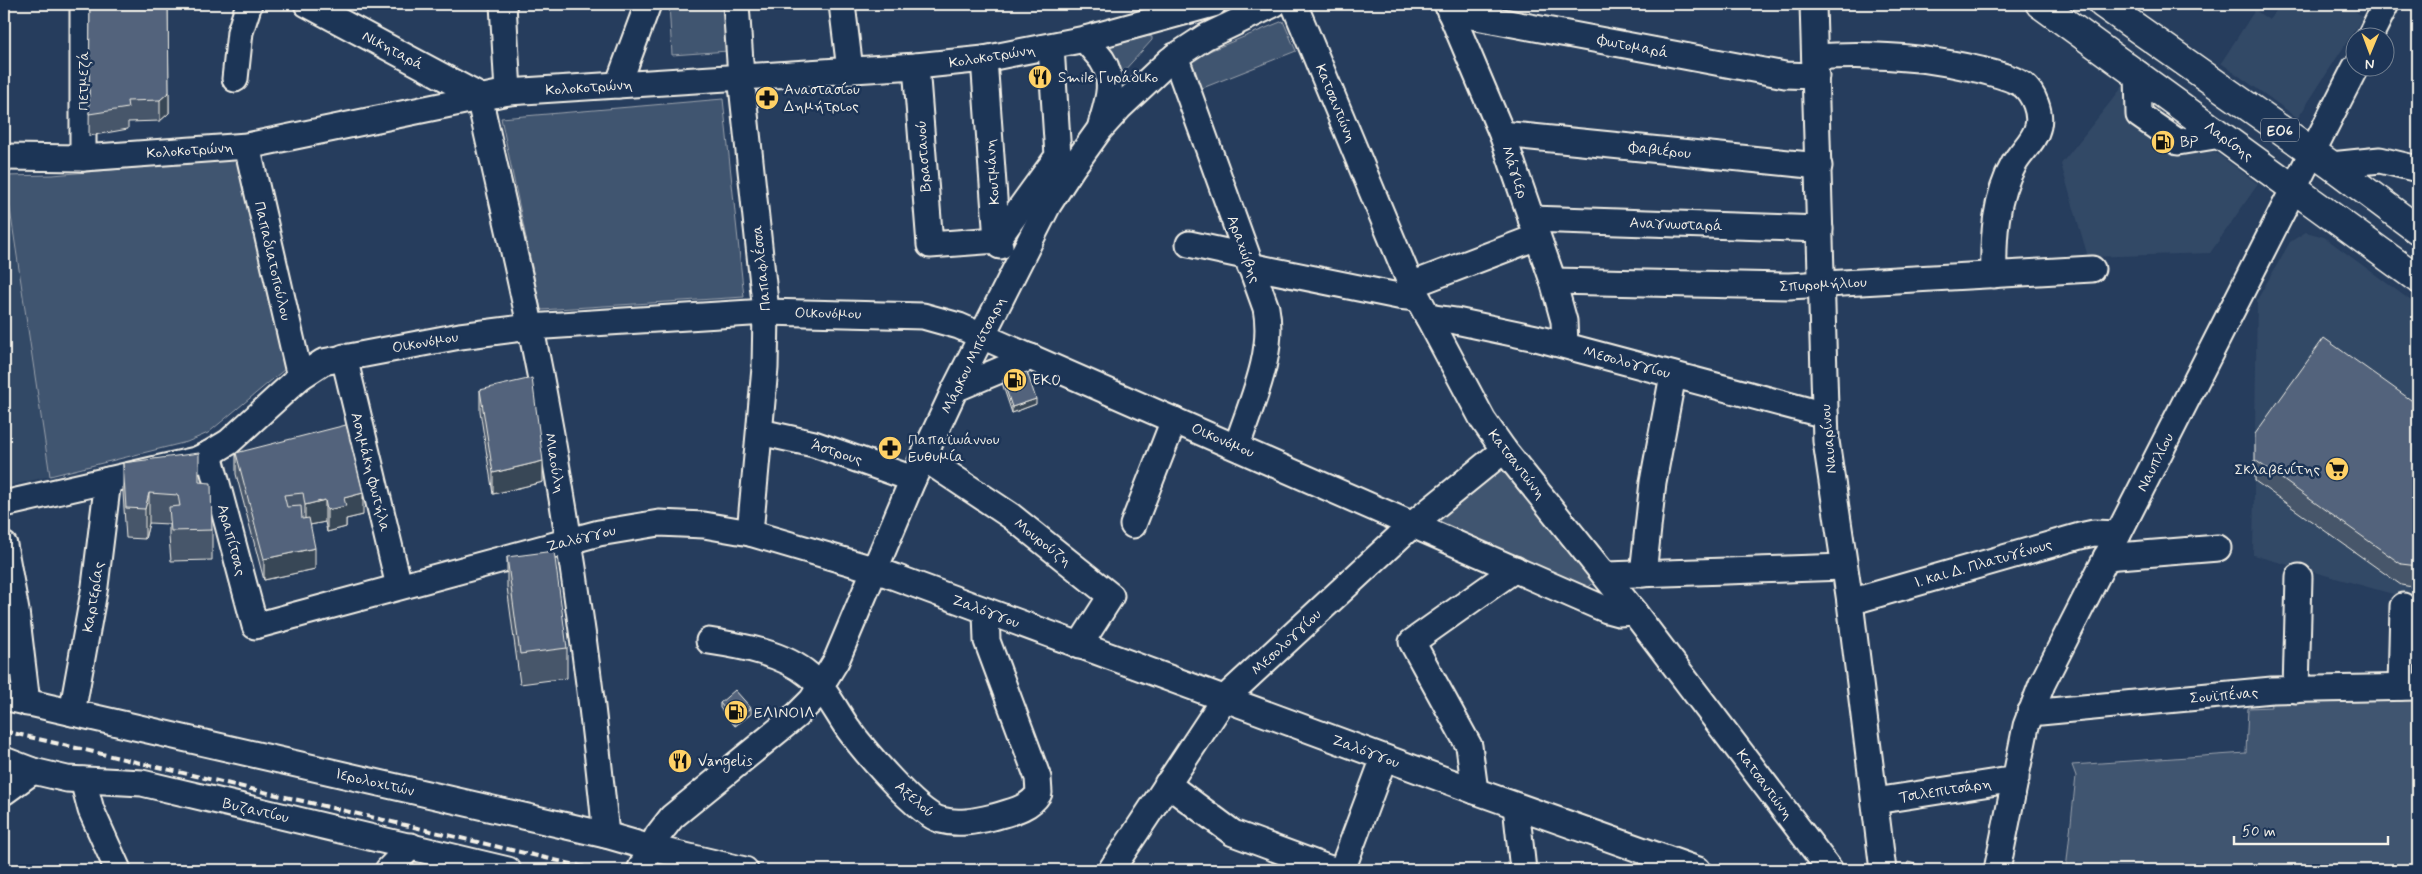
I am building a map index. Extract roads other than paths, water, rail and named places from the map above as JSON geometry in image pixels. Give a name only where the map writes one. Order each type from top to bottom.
[{"type":"main road","name":"Λαρίσης","points":[[2040,4],[2418,279]]},
{"type":"main road","name":"ΕΟ6","points":[[2103,4],[2322,159],[2418,230]]},
{"type":"street","name":"Πετμεζά","points":[[83,4],[83,158]]},
{"type":"street","points":[[235,79],[240,32],[249,4]]},
{"type":"street","name":"Νικηταρά","points":[[307,4],[479,96]]},
{"type":"street","points":[[503,4],[508,92]]},
{"type":"street","points":[[618,85],[648,4]]},
{"type":"street","name":"Παπαφλέσσα","points":[[736,4],[766,312],[765,368],[750,533]]},
{"type":"street","points":[[842,4],[850,70]]},
{"type":"street","points":[[1171,9],[1213,4]]},
{"type":"street","name":"Μάρκου Μπότσαρη","points":[[640,870],[658,835],[672,818],[796,715],[821,687],[836,661],[918,469],[955,389],[1048,205],[1100,129],[1138,89],[1181,51],[1274,4]]},
{"type":"street","name":"Κατσαντώνη","points":[[1294,4],[1419,300],[1480,415],[1504,450],[1606,575],[1830,870]]},
{"type":"street","name":"Ναυαρίνου","points":[[1813,4],[1825,415],[1834,501],[1850,602],[1883,870]]},
{"type":"street","points":[[2374,28],[2386,4]]},
{"type":"street","name":"Φωτομαρά","points":[[1449,8],[1785,75],[1850,55],[1912,58],[1965,66],[2015,80],[2031,93],[2037,110],[2039,124],[2034,137],[2013,165],[2004,192],[1994,237],[1994,275]]},
{"type":"street","name":"Μάγιερ","points":[[1449,8],[1502,134],[1553,281],[1564,321],[1565,345]]},
{"type":"street","name":"Κολοκοτρώνη","points":[[4,157],[83,158],[246,146],[337,129],[479,96],[508,92],[916,66],[984,59],[1085,39],[1171,9]]},
{"type":"street","name":"Αραχώβης","points":[[1171,9],[1181,51],[1248,261],[1266,308],[1269,324],[1261,370],[1237,446]]},
{"type":"street","points":[[1085,39],[1103,61],[1110,78],[1108,103],[1100,129]]},
{"type":"street","points":[[997,240],[1058,156],[1051,46]]},
{"type":"street","name":"Κουτμάνη","points":[[984,59],[997,240],[1006,262],[1010,283]]},
{"type":"street","name":"Βραστανού","points":[[916,66],[930,245],[997,240]]},
{"type":"street","name":"Ναυπλίου","points":[[1997,870],[2030,713],[2042,684],[2295,188],[2322,159],[2350,78]]},
{"type":"street","name":"Μιαούλη","points":[[479,96],[530,327],[569,540],[594,725],[606,835]]},
{"type":"street","name":"Φαβιέρου","points":[[1502,134],[1819,166]]},
{"type":"street","name":"Παπαδιατοπούλου","points":[[246,146],[300,377]]},
{"type":"street","points":[[2322,159],[2380,160],[2418,169]]},
{"type":"street","name":"Αναγνωσταρά","points":[[1190,244],[1248,261],[1419,300],[1534,228],[1820,229]]},
{"type":"street","name":"Σπυρομήλιου","points":[[1553,281],[1751,286],[2092,270]]},
{"type":"street","name":"Μεσολογγίου","points":[[1419,300],[1490,327],[1565,345],[1825,415]]},
{"type":"street","name":"Οικονόμου","points":[[4,504],[209,454],[241,432],[300,377],[323,362],[344,357],[460,336],[530,327],[766,312],[923,316],[949,322],[1032,357],[1607,610],[1618,613],[1634,612]]},
{"type":"street","name":"Ασημάκη Φωτήλα","points":[[344,357],[399,586]]},
{"type":"street","points":[[955,389],[1032,357]]},
{"type":"street","points":[[1643,574],[1653,482],[1674,375]]},
{"type":"street","points":[[1132,525],[1174,420]]},
{"type":"street","name":"Άστρους","points":[[760,432],[918,469]]},
{"type":"street","name":"Μεσολογγίου","points":[[1111,870],[1224,699],[1413,524],[1504,450]]},
{"type":"street","name":"Αραπίτσας","points":[[209,454],[255,626]]},
{"type":"street","name":"Μουρούζη","points":[[918,469],[1011,516],[1111,596],[1080,646]]},
{"type":"street","name":"Καρτερίας","points":[[72,713],[96,586],[108,480]]},
{"type":"street","name":"Ζαλόγγου","points":[[255,626],[569,540],[633,526],[672,522],[704,524],[750,533],[876,570],[1685,868]]},
{"type":"street","name":"Ι. και Δ. Πλατυγένους","points":[[1850,602],[2080,536],[2094,533],[2118,534]]},
{"type":"street","points":[[4,545],[16,612],[15,700]]},
{"type":"street","points":[[2106,557],[2218,548]]},
{"type":"street","points":[[1606,575],[1844,567]]},
{"type":"street","points":[[1474,791],[1469,746],[1412,642],[1515,569]]},
{"type":"street","points":[[2296,690],[2299,576]]},
{"type":"street","points":[[2403,606],[2410,687]]},
{"type":"street","name":"Αξελού","points":[[709,641],[751,649],[778,659],[808,674],[821,687],[864,749],[919,806],[934,817],[951,822],[969,822],[1019,809],[1034,799],[1039,793],[1039,784],[987,641],[986,611]]},
{"type":"street","name":"Σουϊπένας","points":[[2030,713],[2296,690],[2410,687]]},
{"type":"street","name":"Ιερολοχιτών","points":[[15,700],[606,835],[651,848],[745,870]]},
{"type":"street","points":[[1342,870],[1384,758]]},
{"type":"street","name":"Βυζαντίου","points":[[4,760],[33,771],[60,778],[142,783],[508,870]]},
{"type":"street","points":[[4,792],[33,771]]},
{"type":"street","name":"Τσιλεπιτσάρη","points":[[1875,801],[2016,779]]},
{"type":"street","points":[[83,780],[91,810],[118,870]]},
{"type":"street","points":[[1167,784],[1233,833],[1333,870]]},
{"type":"street","points":[[1516,806],[1523,870]]},
{"type":"street","points":[[388,870],[411,846]]},
{"type":"railway","points":[[4,731],[597,870]]},
{"type":"place","name":"Smile Γυράδικο","points":[[1040,77]]},
{"type":"place","name":"Αναστασίου Δημήτριος","points":[[767,98]]},
{"type":"place","name":"BP","points":[[2163,142]]},
{"type":"place","name":"EKO","points":[[1015,380]]},
{"type":"place","name":"Παπαϊωάννου Ευθυμία","points":[[890,448]]},
{"type":"place","name":"Σκλαβενίτης","points":[[2337,469]]},
{"type":"place","name":"ΕΛΙΝΟΙΛ","points":[[736,712]]},
{"type":"place","name":"Vangelis","points":[[680,761]]}]
